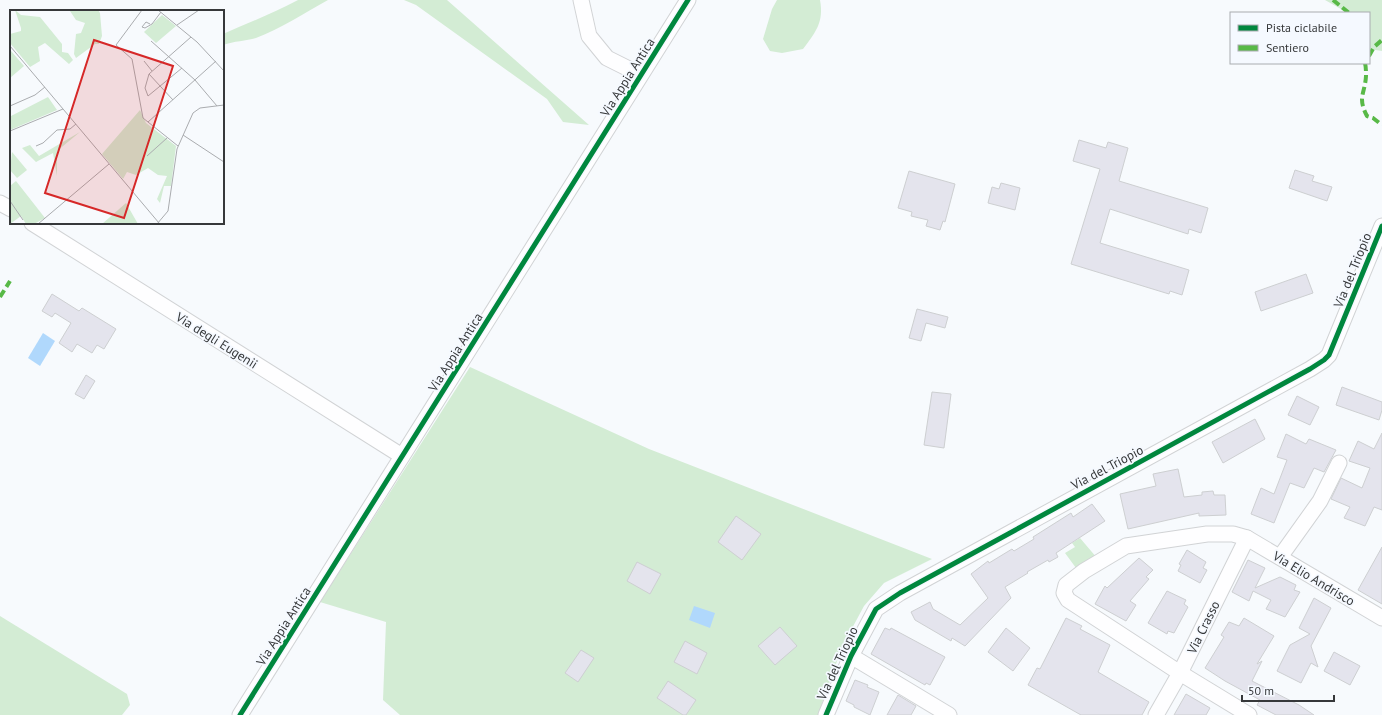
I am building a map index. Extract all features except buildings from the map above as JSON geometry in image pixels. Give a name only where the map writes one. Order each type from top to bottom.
[{"type":"street","points":[[581,0],[589,36],[607,58],[631,70],[643,71]]},
{"type":"street","name":"Via Appia Antica","points":[[240,715],[688,0]]},
{"type":"street","points":[[0,202],[10,209]]},
{"type":"street","name":"Via degli Eugenii","points":[[34,224],[402,456]]},
{"type":"street","name":"Via del Triopio","points":[[826,715],[850,656],[876,609],[900,592],[1324,360],[1329,355],[1382,226]]},
{"type":"street","points":[[1280,557],[1320,501],[1339,463]]},
{"type":"street","name":"Via Elio Andrisco","points":[[1249,715],[1180,673],[1068,600],[1064,593],[1066,585],[1084,571],[1126,546],[1207,534],[1233,534],[1246,538],[1280,557],[1382,618]]},
{"type":"street","name":"Via Crasso","points":[[1156,715],[1180,673],[1246,538]]},
{"type":"street","points":[[850,656],[949,715]]},
{"type":"green space","points":[[298,0],[328,0],[284,25],[256,38],[224,45],[224,34]]},
{"type":"green space","points":[[404,0],[447,0],[589,125],[563,122],[547,99],[416,5]]},
{"type":"green space","points":[[777,0],[820,0],[820,21],[812,37],[803,49],[782,53],[770,51],[763,39],[772,9]]},
{"type":"green space","points":[[1325,0],[1382,0],[1382,51],[1370,49],[1370,12],[1346,12]]},
{"type":"green space","points":[[470,367],[649,449],[932,559],[884,583],[864,606],[842,647],[818,715],[400,715],[383,700],[386,622],[320,602]]},
{"type":"green space","points":[[1080,538],[1097,558],[1076,568],[1065,553],[1075,547],[1072,543]]},
{"type":"green space","points":[[0,616],[127,694],[130,705],[122,715],[0,715]]},
{"type":"water","points":[[43,333],[55,341],[40,366],[28,358]]},
{"type":"water","points":[[694,606],[715,613],[710,628],[689,620]]},
{"type":"marked path","points":[[1333,0],[1348,12]]},
{"type":"marked path","points":[[1370,54],[1374,47],[1382,40]]},
{"type":"marked path","points":[[1365,64],[1366,76],[1362,104],[1367,116],[1373,118],[1382,125]]},
{"type":"marked path","points":[[0,297],[10,281]]},
{"type":"cycle path","points":[[240,715],[688,0]]},
{"type":"cycle path","points":[[826,715],[851,656],[876,609],[900,593],[1324,360],[1329,355],[1382,226]]}]
